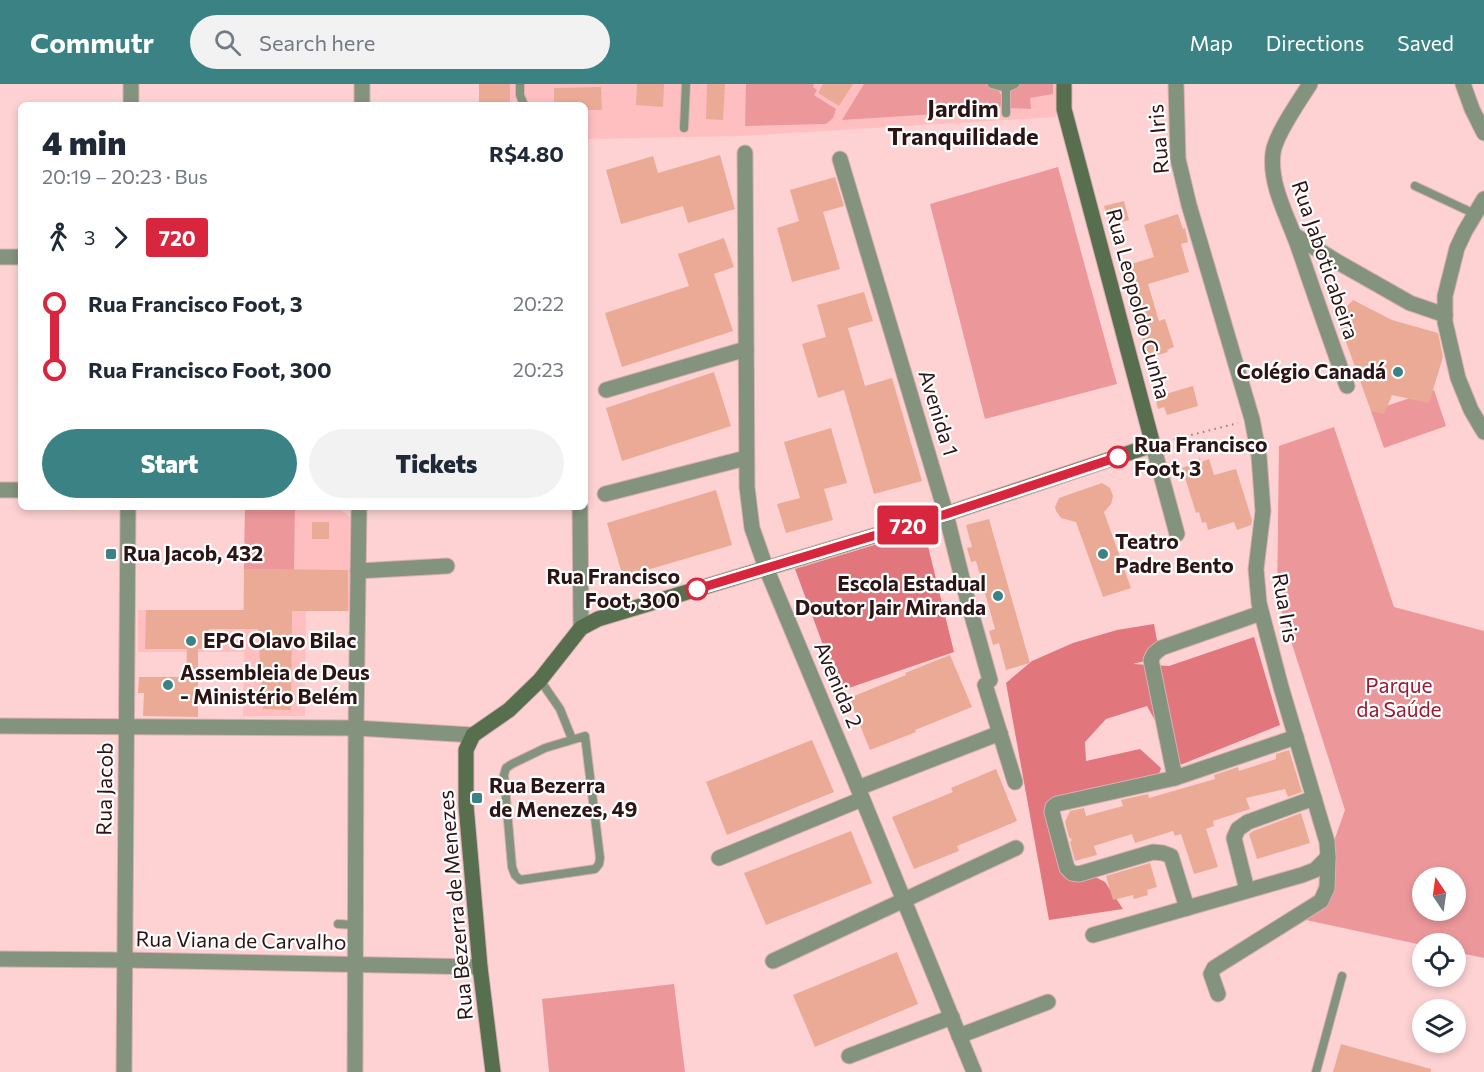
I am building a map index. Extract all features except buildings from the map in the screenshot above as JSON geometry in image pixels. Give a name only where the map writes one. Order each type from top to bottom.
[{"type":"street","points":[[131,84],[131,102]]},
{"type":"street","points":[[362,84],[362,102]]},
{"type":"street","name":"Rua Leopoldo Cunha","points":[[1064,84],[1064,109],[1177,534]]},
{"type":"street","name":"Rua Iris","points":[[1176,84],[1178,159],[1189,205],[1252,419],[1259,456],[1263,511],[1256,570],[1261,613],[1328,842],[1328,888],[1321,901],[1214,968],[1211,974],[1218,994]]},
{"type":"street","name":"Rua Jaboticabeira","points":[[1310,84],[1285,125],[1273,151],[1273,171],[1278,194],[1347,386]]},
{"type":"street","points":[[1463,84],[1484,133]]},
{"type":"street","name":"Avenida 2","points":[[745,153],[747,487],[752,528],[766,568],[974,1072]]},
{"type":"street","name":"Avenida 1","points":[[840,159],[946,514],[1000,733],[1015,782]]},
{"type":"street","points":[[1484,199],[1457,248],[1445,296],[1448,340],[1458,378],[1471,410],[1484,432]]},
{"type":"street","points":[[1294,235],[1410,303],[1445,315]]},
{"type":"street","points":[[0,257],[18,257]]},
{"type":"street","points":[[606,390],[746,349]]},
{"type":"street","points":[[0,726],[356,728],[472,735],[509,710],[540,680],[581,628],[598,619],[946,514],[1153,445]]},
{"type":"street","points":[[605,494],[747,458]]},
{"type":"street","points":[[0,490],[18,490]]},
{"type":"street","name":"Rua Jacob","points":[[124,1072],[128,510]]},
{"type":"street","points":[[355,1072],[359,510]]},
{"type":"street","points":[[580,510],[581,628]]},
{"type":"street","points":[[358,571],[447,566]]},
{"type":"street","points":[[1175,778],[1152,660],[1154,654],[1161,648],[1261,613]]},
{"type":"street","points":[[719,858],[860,793],[1000,733]]},
{"type":"street","name":"Rua Bezerra de Menezes","points":[[472,735],[466,750],[466,805],[480,967],[493,1072]]},
{"type":"street","points":[[1187,908],[1171,856],[1163,853],[1153,852],[1072,873],[1067,868],[1052,812],[1053,807],[1057,804],[1175,778],[1296,737]]},
{"type":"street","points":[[1246,890],[1234,838],[1238,829],[1248,822],[1314,798]]},
{"type":"street","points":[[773,961],[1016,848]]},
{"type":"street","points":[[1093,935],[1315,870],[1328,857]]},
{"type":"street","name":"Rua Viana de Carvalho","points":[[0,959],[480,967]]},
{"type":"street","points":[[959,1036],[1048,1002]]},
{"type":"street","points":[[849,1056],[952,1017]]},
{"type":"lane","points":[[520,84],[523,102]]},
{"type":"lane","points":[[684,128],[686,84]]},
{"type":"lane","points":[[992,84],[1006,88],[1015,84]]},
{"type":"lane","points":[[1006,88],[1006,113]]},
{"type":"lane","points":[[1415,186],[1474,214]]},
{"type":"lane","points":[[540,680],[560,709],[572,739]]},
{"type":"lane","points":[[585,736],[599,864],[595,869],[520,880],[512,867],[504,775],[506,768],[545,748],[572,739],[585,736]]},
{"type":"lane","points":[[338,924],[355,925]]},
{"type":"lane","points":[[1316,1072],[1342,976]]},
{"type":"path","points":[[1153,445],[1252,419]]},
{"type":"shaded area","points":[[479,84],[1055,84],[1056,117],[742,136],[588,139],[588,102],[479,102]]},
{"type":"shaded area","points":[[245,510],[342,510],[351,518],[350,611],[306,611],[305,716],[243,716],[244,652],[138,652],[138,610],[243,610]]},
{"type":"shaded area","points":[[924,530],[954,652],[840,691],[795,569]]},
{"type":"shaded area","points":[[1154,624],[1160,657],[1133,664],[1169,666],[1254,637],[1280,725],[1180,765],[1147,706],[1106,719],[1085,742],[1086,761],[1140,749],[1161,768],[1159,774],[1058,806],[1072,865],[1105,882],[1123,909],[1049,920],[1006,683],[1032,661],[1073,643],[1117,630]]},
{"type":"green space","points":[[746,84],[814,84],[813,87],[817,90],[814,95],[836,109],[833,118],[826,124],[745,126]]},
{"type":"green space","points":[[864,84],[990,84],[999,91],[1003,99],[999,110],[842,120]]},
{"type":"green space","points":[[1020,84],[1053,84],[1053,94],[1030,98],[1031,109],[1010,108],[1010,90]]},
{"type":"green space","points":[[1058,167],[1117,384],[985,419],[930,204]]},
{"type":"green space","points":[[1434,390],[1446,426],[1384,448],[1371,411]]},
{"type":"green space","name":"Parque da Saúde","points":[[1334,427],[1394,607],[1484,631],[1484,958],[1466,954],[1466,933],[1412,933],[1412,943],[1306,920],[1345,810],[1277,597],[1279,446]]},
{"type":"green space","points":[[245,510],[295,510],[294,570],[244,569]]},
{"type":"green space","points":[[674,984],[685,1072],[549,1072],[542,999]]},
{"type":"bus line","name":"720","points":[[697,589],[946,514],[1118,457]]},
{"type":"place","name":"Colégio Canadá","points":[[1398,372]]},
{"type":"place","name":"Rua Francisco Foot, 3","points":[[1118,457]]},
{"type":"place","name":"Rua Jacob, 432","points":[[111,554]]},
{"type":"place","name":"Teatro Padre Bento","points":[[1103,554]]},
{"type":"place","name":"Rua Francisco Foot, 300","points":[[697,589]]},
{"type":"place","name":"Escola Estadual Doutor Jair Miranda","points":[[998,596]]},
{"type":"place","name":"EPG Olavo Bilac","points":[[191,641]]},
{"type":"place","name":"Assembleia de Deus - Ministério Belém","points":[[168,685]]},
{"type":"place","name":"Rua Bezerra de Menezes, 49","points":[[477,798]]},
{"type":"district","name":"Jardim Tranquilidade","points":[[963,123]]}]
